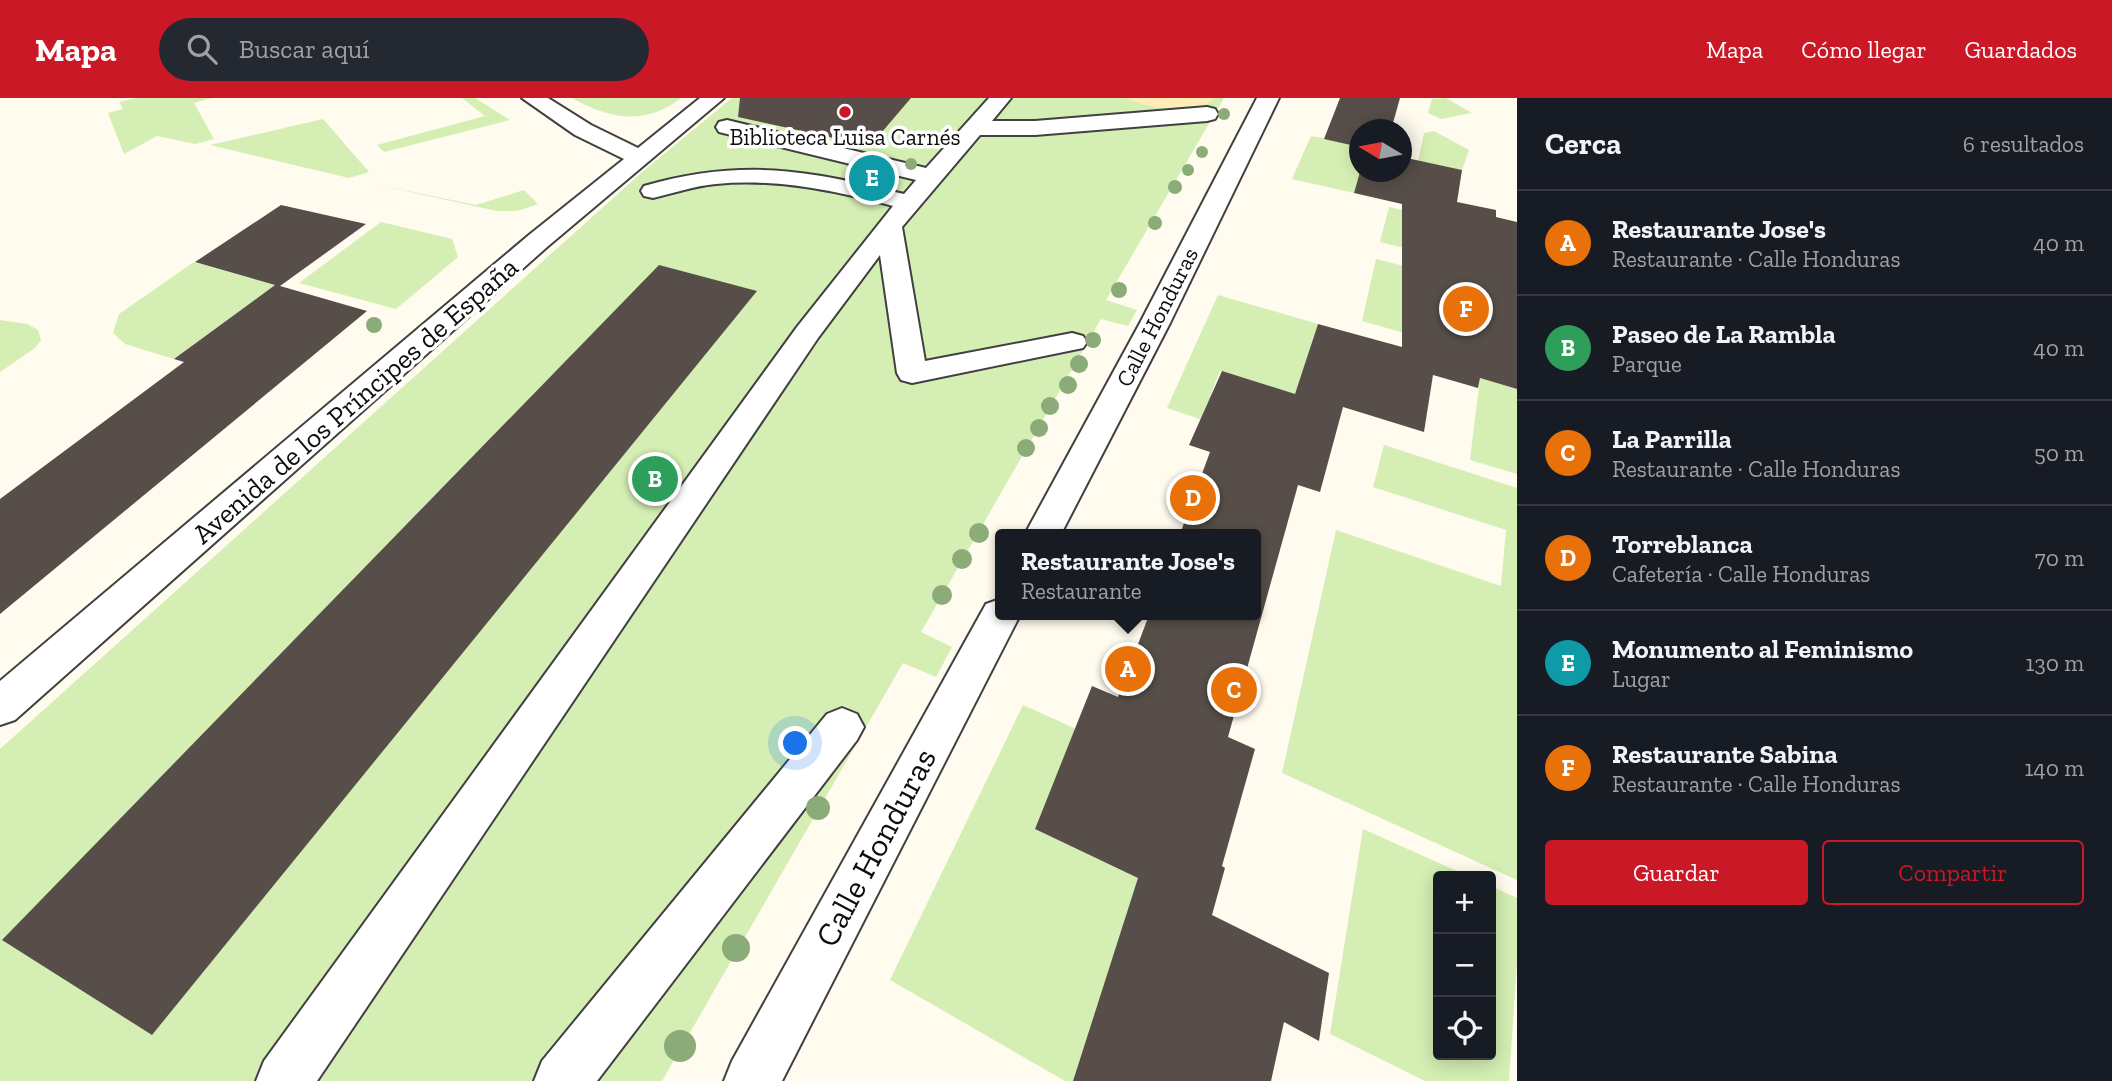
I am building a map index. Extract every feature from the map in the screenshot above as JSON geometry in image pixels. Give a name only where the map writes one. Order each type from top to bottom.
[{"type":"street","points":[[533,98],[583,130],[640,158]]},
{"type":"street","name":"Avenida de los Príncipes de España","points":[[0,707],[527,250],[713,98]]},
{"type":"street","points":[[284,1081],[807,333],[899,214],[1000,98]]},
{"type":"street","name":"Calle Honduras","points":[[1046,529],[1268,98]]},
{"type":"street","points":[[976,128],[1035,128],[1207,114]]},
{"type":"street","points":[[727,127],[933,177]]},
{"type":"street","points":[[787,176],[815,149]]},
{"type":"street","points":[[834,184],[859,159]]},
{"type":"street","points":[[653,191],[680,181],[701,178],[787,176],[834,184],[899,214]]},
{"type":"street","points":[[899,214],[912,373],[1072,342]]},
{"type":"street","name":"Calle Honduras","points":[[752,1081],[997,620]]},
{"type":"street","points":[[562,1081],[842,727]]},
{"type":"green space","points":[[136,98],[212,98],[194,103],[214,139],[195,144],[157,136],[124,154],[108,113],[123,109],[119,102]]},
{"type":"green space","points":[[462,98],[475,98],[510,120],[384,152],[377,145],[485,116]]},
{"type":"green space","points":[[572,98],[681,98],[654,113],[627,116],[600,111]]},
{"type":"green space","points":[[732,98],[1224,98],[1106,300],[1137,310],[1128,326],[1101,319],[921,632],[952,647],[936,677],[903,663],[662,1081],[0,1081],[0,749],[641,173]]},
{"type":"green space","points":[[1446,98],[1472,113],[1441,119],[1428,113],[1432,99]]},
{"type":"green space","points":[[323,119],[369,172],[349,178],[210,145]]},
{"type":"green space","points":[[1434,131],[1469,150],[1462,170],[1418,161],[1424,133]]},
{"type":"green space","points":[[1311,136],[1349,142],[1349,182],[1357,182],[1354,193],[1292,179]]},
{"type":"green space","points":[[374,184],[476,205],[524,190],[538,204],[517,211],[497,211]]},
{"type":"green space","points":[[1389,207],[1454,222],[1449,259],[1380,242]]},
{"type":"green space","points":[[381,222],[452,239],[458,257],[396,309],[299,283]]},
{"type":"green space","points":[[1376,259],[1443,276],[1433,341],[1362,321]]},
{"type":"green space","points":[[194,262],[275,285],[174,359],[125,344],[113,333],[119,314]]},
{"type":"green space","points":[[1218,295],[1318,324],[1311,344],[1318,372],[1304,368],[1293,399],[1262,384],[1220,371],[1211,393],[1225,397],[1215,424],[1167,408]]},
{"type":"green space","points":[[0,320],[27,324],[38,330],[41,340],[35,348],[0,372]]},
{"type":"green space","points":[[1480,378],[1517,389],[1517,474],[1470,460]]},
{"type":"green space","points":[[1384,445],[1517,488],[1517,880],[1282,773],[1336,530],[1501,586],[1506,530],[1373,487]]},
{"type":"green space","points":[[1023,705],[1094,737],[1055,779],[1035,829],[1098,859],[1149,869],[1135,888],[1073,1081],[1065,1081],[890,980]]},
{"type":"green space","points":[[1363,829],[1457,871],[1433,871],[1433,1060],[1496,1060],[1496,888],[1517,898],[1517,962],[1509,1081],[1425,1081],[1330,1034]]},
{"type":"sand","points":[[1125,98],[1215,98],[1195,108],[1171,109]]},
{"type":"building","name":"Biblioteca Luisa Carnés","points":[[740,98],[911,98],[870,146],[738,117]]},
{"type":"building","points":[[1340,98],[1400,98],[1394,119],[1349,119],[1349,145],[1324,139]]},
{"type":"building","points":[[1412,159],[1462,170],[1457,202],[1496,210],[1496,217],[1517,222],[1517,389],[1480,378],[1478,388],[1433,375],[1424,432],[1343,407],[1320,492],[1298,485],[1261,618],[1261,529],[1182,529],[1210,452],[1189,445],[1222,371],[1295,394],[1318,324],[1402,347],[1402,204],[1354,193],[1357,182],[1412,182]]},
{"type":"building","points":[[281,205],[366,224],[280,286],[367,311],[0,614],[0,499],[184,362],[174,359],[275,285],[195,262]]},
{"type":"building","points":[[659,265],[757,291],[152,1035],[2,940]]},
{"type":"building","points":[[1147,620],[1260,620],[1228,737],[1255,749],[1222,866],[1225,868],[1212,915],[1329,973],[1319,1041],[1284,1022],[1271,1081],[1073,1081],[1138,878],[1035,829],[1092,686],[1118,697]]},
{"type":"place","name":"Biblioteca Luisa Carnés","points":[[845,112]]},
{"type":"place","name":"Monumento al Feminismo","points":[[872,178]]},
{"type":"place","name":"Restaurante Sabina","points":[[1466,309]]},
{"type":"place","name":"Paseo de La Rambla","points":[[655,479]]},
{"type":"place","name":"Torreblanca","points":[[1193,498]]},
{"type":"place","name":"Restaurante Jose's","points":[[1128,669]]},
{"type":"place","name":"La Parrilla","points":[[1234,690]]}]
